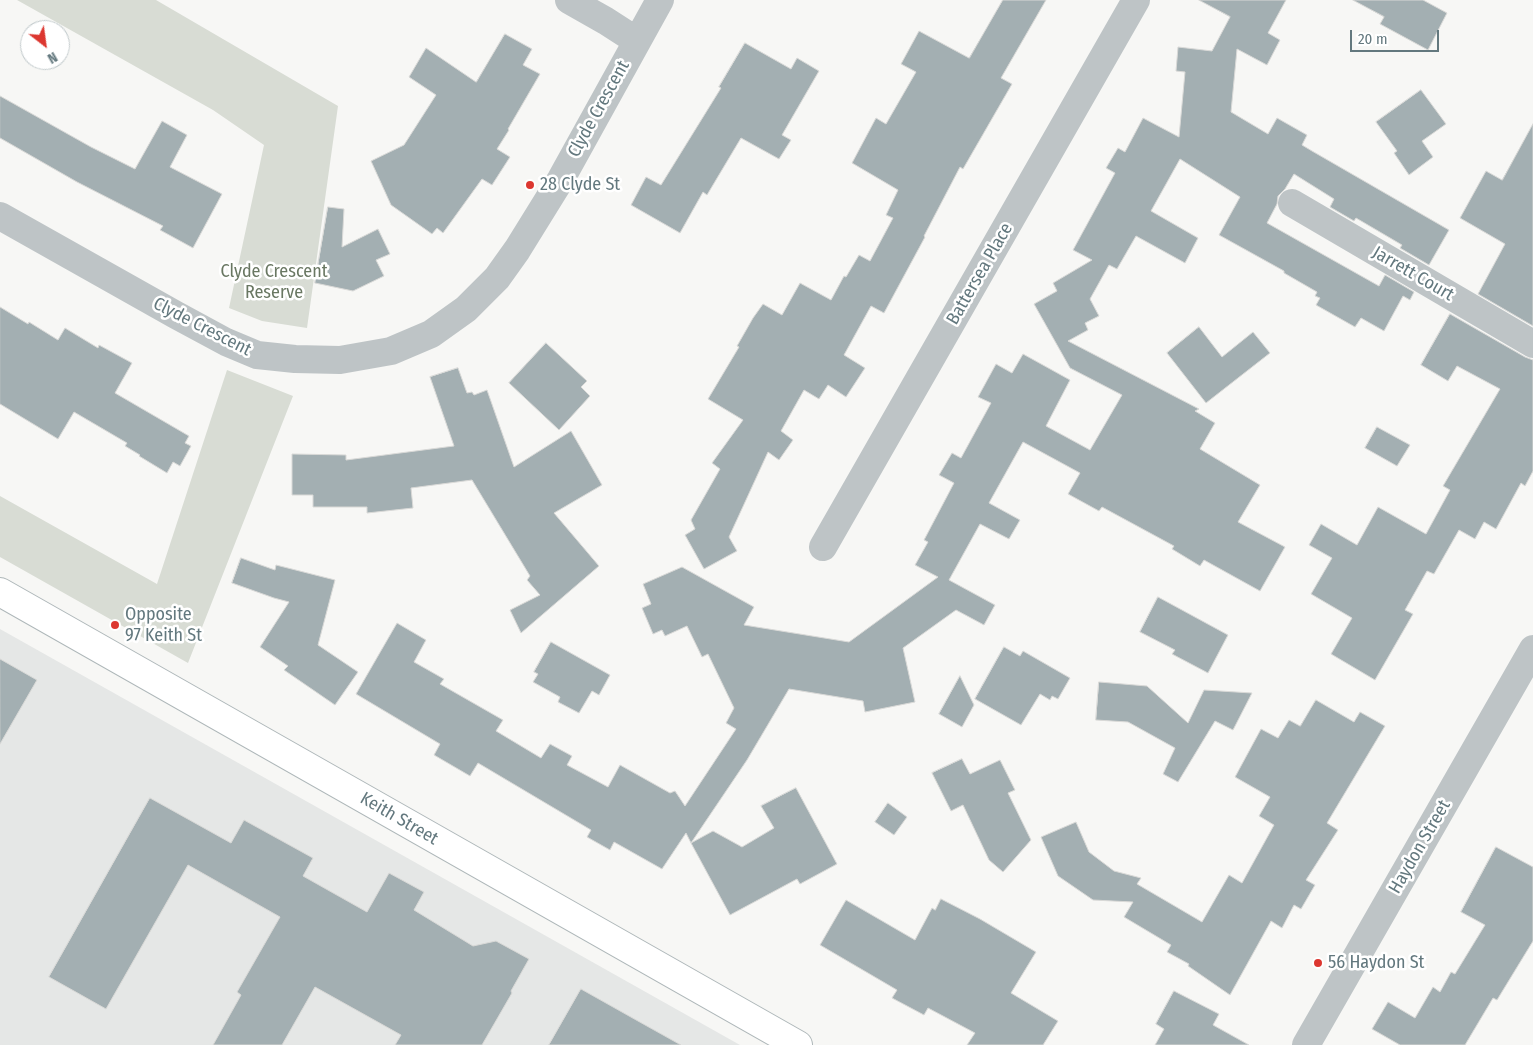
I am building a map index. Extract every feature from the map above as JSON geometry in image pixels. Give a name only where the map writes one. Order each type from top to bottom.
[{"type":"street","points":[[569,0],[637,41]]},
{"type":"street","name":"Clyde Crescent","points":[[0,216],[176,316],[226,342],[257,355],[295,359],[340,360],[391,351],[431,334],[466,309],[497,278],[517,250],[561,179],[660,0]]},
{"type":"street","name":"Battersea Place","points":[[823,547],[1136,0]]},
{"type":"street","name":"Jarrett Court","points":[[1292,203],[1533,344]]},
{"type":"street","name":"Keith Street","points":[[0,592],[798,1045]]},
{"type":"street","name":"Haydon Street","points":[[1306,1045],[1533,649]]},
{"type":"shaded area","points":[[0,629],[740,1045],[0,1045]]},
{"type":"green space","name":"Clyde Crescent Reserve","points":[[17,0],[156,0],[338,106],[307,328],[262,321],[229,308],[264,145],[213,110],[70,30],[70,20],[53,20]]},
{"type":"green space","points":[[227,370],[293,396],[188,663],[0,557],[0,496],[157,584]]},
{"type":"building","points":[[1003,0],[1046,0],[1001,78],[1012,84],[963,169],[960,167],[884,313],[871,306],[844,355],[865,368],[846,397],[828,385],[819,399],[804,390],[781,431],[793,440],[779,460],[768,452],[729,537],[737,551],[704,569],[685,535],[695,529],[691,520],[720,469],[712,463],[743,420],[708,399],[739,347],[737,346],[753,318],[763,304],[782,315],[800,283],[831,300],[844,276],[846,277],[859,255],[870,261],[893,218],[886,215],[898,190],[852,163],[876,118],[886,124],[916,72],[901,64],[919,31],[969,58]]},
{"type":"building","points":[[1199,0],[1286,0],[1268,33],[1280,40],[1267,65],[1237,49],[1231,112],[1268,134],[1277,118],[1307,135],[1302,145],[1449,230],[1429,265],[1400,248],[1402,245],[1356,218],[1354,221],[1330,207],[1334,199],[1294,174],[1285,189],[1278,196],[1277,204],[1267,223],[1379,286],[1385,275],[1414,292],[1410,300],[1403,296],[1384,331],[1361,318],[1355,327],[1316,305],[1320,298],[1315,296],[1317,292],[1284,273],[1284,271],[1219,235],[1240,197],[1180,159],[1151,211],[1198,238],[1185,263],[1136,236],[1117,269],[1109,265],[1090,299],[1099,316],[1085,323],[1088,330],[1068,341],[1199,409],[1195,411],[1215,423],[1200,449],[1260,485],[1238,522],[1285,547],[1260,591],[1204,560],[1200,566],[1172,549],[1174,546],[1102,507],[1099,511],[1068,494],[1080,473],[1023,442],[989,503],[1020,520],[1009,539],[980,524],[949,580],[995,605],[984,625],[956,610],[903,648],[915,702],[865,712],[863,701],[789,689],[747,760],[691,843],[686,833],[662,869],[614,842],[610,850],[587,837],[591,830],[478,763],[470,776],[434,755],[440,744],[356,694],[397,623],[426,640],[414,662],[444,679],[440,684],[503,720],[496,731],[541,758],[550,744],[572,756],[567,765],[608,787],[620,765],[670,793],[675,791],[685,806],[736,729],[726,723],[734,708],[708,654],[702,657],[687,626],[665,636],[662,630],[653,634],[642,608],[651,604],[643,584],[682,567],[754,607],[744,625],[849,642],[938,577],[915,565],[928,542],[924,540],[954,483],[939,475],[952,453],[961,458],[991,403],[978,397],[996,364],[1012,373],[1023,354],[1070,380],[1046,426],[1090,450],[1122,395],[1070,368],[1034,304],[1057,291],[1053,283],[1092,260],[1073,250],[1115,173],[1106,168],[1118,148],[1125,152],[1143,118],[1179,137],[1185,72],[1176,71],[1178,47],[1212,51],[1230,17]]},
{"type":"building","points":[[1353,0],[1423,0],[1447,13],[1428,50],[1380,24],[1384,17]]},
{"type":"building","points":[[505,34],[532,49],[523,65],[540,74],[497,149],[510,157],[492,185],[482,179],[443,233],[437,228],[432,234],[391,205],[371,161],[404,145],[436,95],[409,77],[426,48],[476,82]]},
{"type":"building","points":[[745,43],[791,69],[797,58],[819,71],[782,135],[791,140],[779,159],[741,138],[707,195],[703,192],[680,233],[631,205],[646,177],[661,185],[721,88],[719,87]]},
{"type":"building","points":[[1421,90],[1446,124],[1422,141],[1433,157],[1409,175],[1394,153],[1397,151],[1376,122]]},
{"type":"building","points":[[0,96],[91,147],[135,169],[162,121],[187,135],[170,167],[222,194],[193,248],[160,230],[163,226],[77,182],[0,138]]},
{"type":"building","points":[[1533,124],[1533,326],[1478,294],[1505,244],[1460,218],[1486,171],[1502,180]]},
{"type":"building","points":[[328,207],[344,209],[342,247],[378,229],[390,254],[376,260],[384,276],[353,291],[315,283]]},
{"type":"building","points":[[0,307],[58,340],[65,328],[98,348],[99,345],[132,363],[115,393],[189,436],[185,443],[191,446],[180,466],[173,462],[167,473],[125,446],[127,443],[74,412],[58,439],[0,404]]},
{"type":"building","points":[[1450,314],[1533,360],[1533,471],[1525,486],[1521,483],[1496,529],[1484,522],[1475,539],[1459,530],[1434,574],[1427,571],[1405,610],[1413,614],[1375,680],[1331,654],[1352,618],[1311,594],[1332,558],[1309,545],[1321,524],[1357,545],[1378,507],[1426,534],[1450,490],[1443,486],[1500,389],[1457,366],[1448,381],[1421,365]]},
{"type":"building","points":[[1199,327],[1222,357],[1253,332],[1270,353],[1206,403],[1167,353]]},
{"type":"building","points":[[546,343],[587,381],[581,387],[590,396],[559,430],[509,383]]},
{"type":"building","points":[[458,368],[467,393],[472,392],[474,395],[487,390],[514,467],[571,431],[602,485],[554,513],[599,566],[521,633],[510,610],[540,595],[527,580],[530,576],[472,480],[411,488],[413,508],[367,513],[367,507],[313,507],[313,495],[292,495],[292,454],[346,455],[346,460],[454,446],[430,377]]},
{"type":"building","points":[[1377,427],[1410,445],[1397,466],[1365,448]]},
{"type":"building","points":[[241,558],[275,570],[276,565],[335,580],[318,645],[358,672],[335,705],[284,670],[288,666],[260,647],[289,602],[232,583]]},
{"type":"building","points":[[1158,597],[1228,635],[1208,673],[1172,654],[1175,650],[1140,632]]},
{"type":"building","points":[[551,642],[610,675],[599,695],[592,691],[579,713],[558,702],[560,697],[533,682],[538,674],[534,672]]},
{"type":"building","points":[[1004,647],[1020,656],[1023,651],[1070,678],[1058,699],[1052,696],[1050,700],[1040,694],[1021,725],[975,699]]},
{"type":"building","points":[[0,659],[37,680],[0,744]]},
{"type":"building","points":[[960,676],[974,705],[962,727],[939,714]]},
{"type":"building","points":[[1099,682],[1147,686],[1188,723],[1204,690],[1252,693],[1233,730],[1215,721],[1178,782],[1163,774],[1175,748],[1128,722],[1096,720]]},
{"type":"building","points":[[1316,700],[1354,722],[1360,712],[1385,726],[1327,823],[1338,830],[1306,880],[1315,885],[1301,909],[1294,905],[1282,928],[1271,921],[1230,995],[1188,966],[1189,964],[1167,952],[1171,945],[1124,917],[1133,902],[1093,900],[1058,876],[1041,837],[1076,822],[1089,852],[1114,871],[1141,878],[1137,884],[1202,922],[1229,875],[1242,883],[1274,825],[1259,816],[1270,797],[1235,777],[1261,729],[1278,738],[1289,720],[1300,726]]},
{"type":"building","points":[[962,759],[970,774],[1000,760],[1015,790],[1008,793],[1031,840],[1003,872],[989,860],[963,805],[951,811],[932,773]]},
{"type":"building","points":[[796,788],[837,864],[800,884],[797,879],[730,915],[691,843],[713,831],[742,847],[774,828],[761,806]]},
{"type":"building","points":[[150,798],[231,843],[244,820],[313,858],[303,876],[367,912],[389,873],[424,892],[414,910],[473,946],[496,941],[529,959],[482,1045],[395,1045],[401,1035],[315,987],[282,1045],[213,1045],[241,995],[237,992],[280,917],[188,865],[106,1009],[49,977]]},
{"type":"building","points":[[888,803],[907,817],[894,835],[875,822]]},
{"type":"building","points":[[1496,847],[1533,867],[1533,941],[1497,1000],[1493,998],[1465,1045],[1400,1045],[1372,1029],[1388,1002],[1415,1018],[1433,987],[1440,992],[1451,972],[1455,974],[1485,925],[1461,912]]},
{"type":"building","points":[[941,899],[980,919],[1036,952],[1011,993],[1058,1021],[1043,1045],[967,1045],[975,1033],[928,1008],[924,1015],[892,998],[897,990],[820,945],[846,900],[915,940],[932,908],[935,910]]},
{"type":"building","points":[[581,989],[638,1021],[681,1045],[549,1045]]},
{"type":"building","points":[[1174,991],[1219,1014],[1213,1025],[1249,1045],[1155,1045],[1164,1029],[1156,1024]]},
{"type":"place","name":"28 Clyde St","points":[[530,185]]},
{"type":"place","name":"Opposite 97 Keith St","points":[[115,625]]},
{"type":"place","name":"56 Haydon St","points":[[1318,963]]}]
